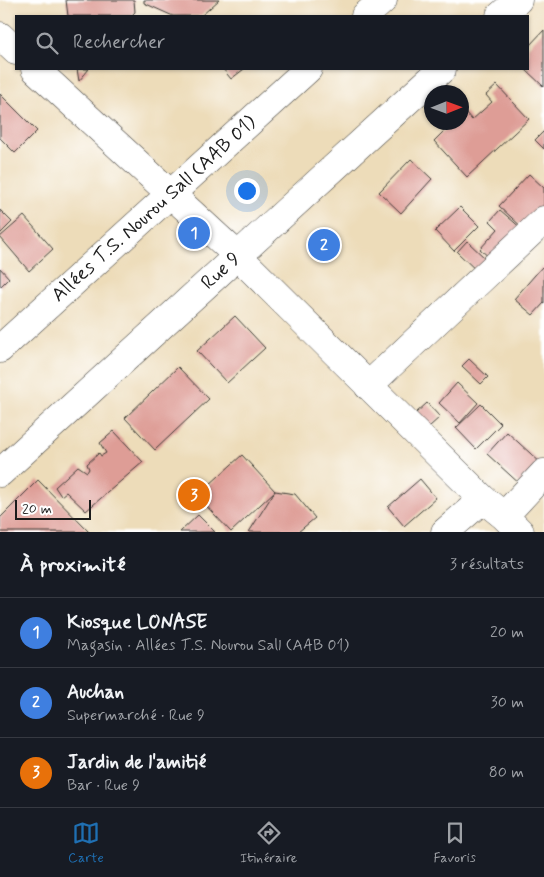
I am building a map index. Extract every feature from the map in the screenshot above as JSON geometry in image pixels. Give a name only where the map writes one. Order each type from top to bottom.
[{"type":"street","points":[[367,15],[383,0]]},
{"type":"street","points":[[501,15],[518,0]]},
{"type":"street","points":[[36,70],[238,255],[483,499],[512,524],[544,473]]},
{"type":"street","name":"Allées T.S. Nourou Sall (AAB 01)","points":[[0,349],[307,70]]},
{"type":"street","name":"Rue 9","points":[[0,473],[441,70]]},
{"type":"street","points":[[368,386],[544,220]]},
{"type":"street","points":[[445,532],[483,499]]},
{"type":"building","points":[[66,0],[134,0],[135,12],[132,15],[68,15]]},
{"type":"building","points":[[144,0],[219,0],[202,15],[171,15],[144,3]]},
{"type":"building","points":[[544,30],[544,87],[526,70],[529,70],[529,46]]},
{"type":"building","points":[[77,70],[88,70],[79,81]]},
{"type":"building","points":[[224,70],[243,70],[231,79]]},
{"type":"building","points":[[497,85],[529,119],[467,177],[434,141],[445,130],[469,130],[469,117],[472,120],[492,102],[486,95]]},
{"type":"building","points":[[0,94],[37,131],[15,153],[0,138]]},
{"type":"building","points":[[544,131],[544,149],[535,140]]},
{"type":"building","points":[[411,159],[432,179],[401,213],[379,192]]},
{"type":"building","points":[[529,174],[544,188],[544,207],[524,229],[499,206]]},
{"type":"building","points":[[460,207],[479,226],[454,251],[435,231]]},
{"type":"building","points":[[0,210],[12,222],[0,234]]},
{"type":"building","points":[[500,210],[522,229],[493,261],[480,249],[498,229],[490,221]]},
{"type":"building","points":[[24,216],[53,249],[29,271],[0,237]]},
{"type":"building","points":[[467,241],[486,259],[480,274],[457,252]]},
{"type":"building","points":[[542,267],[544,269],[544,303],[533,315],[514,299]]},
{"type":"building","points":[[0,268],[9,278],[0,287]]},
{"type":"building","points":[[235,316],[265,348],[227,383],[197,351]]},
{"type":"building","points":[[469,359],[488,377],[481,384],[462,366]]},
{"type":"building","points":[[178,367],[209,399],[155,450],[125,418]]},
{"type":"building","points":[[457,383],[478,403],[460,423],[439,403]]},
{"type":"building","points":[[427,403],[440,417],[429,427],[416,413]]},
{"type":"building","points":[[481,404],[501,424],[476,449],[456,428]]},
{"type":"building","points":[[114,431],[143,462],[86,511],[66,492],[61,496],[55,487],[78,466],[87,472],[89,469],[87,464],[99,453],[101,456],[106,453],[100,443]]},
{"type":"building","points":[[507,432],[542,464],[522,486],[487,454]]},
{"type":"building","points":[[242,455],[275,491],[231,532],[197,496]]},
{"type":"building","points":[[420,479],[436,498],[404,526],[388,507]]},
{"type":"building","points":[[38,480],[89,532],[0,532],[0,518]]},
{"type":"building","points":[[275,491],[295,494],[315,518],[298,532],[249,532]]},
{"type":"building","points":[[198,515],[215,532],[180,532]]},
{"type":"place","name":"Kiosque LONASE","points":[[194,233]]},
{"type":"place","name":"Auchan","points":[[324,245]]},
{"type":"place","name":"Jardin de l'amitié","points":[[194,495]]}]
